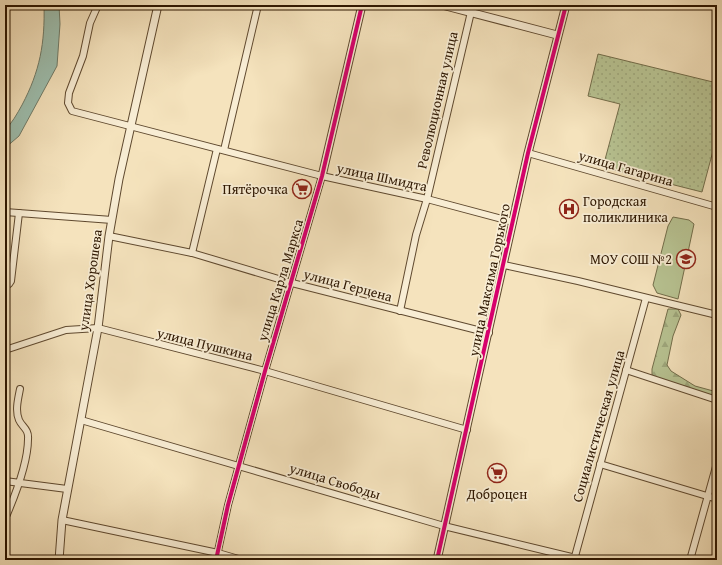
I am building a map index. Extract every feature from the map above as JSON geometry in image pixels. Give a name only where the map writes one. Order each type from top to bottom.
[{"type":"street","name":"улица Шмидта","points":[[98,5],[90,23],[82,56],[69,93],[68,103],[72,111],[322,176],[427,199],[513,222]]},
{"type":"street","name":"улица Хорошева","points":[[59,560],[62,520],[67,489],[98,328],[109,236],[129,126],[158,5]]},
{"type":"street","points":[[192,253],[258,5]]},
{"type":"street","name":"улица Карла Маркса","points":[[216,560],[239,465],[322,176],[362,5]]},
{"type":"street","points":[[442,5],[468,9],[557,35]]},
{"type":"street","name":"улица Максима Горького","points":[[437,560],[528,153],[557,35],[566,5]]},
{"type":"street","name":"Революционная улица","points":[[400,311],[416,235],[427,199],[468,9]]},
{"type":"street","name":"улица Гагарина","points":[[528,153],[717,207]]},
{"type":"street","points":[[5,212],[112,220]]},
{"type":"street","points":[[5,285],[9,284],[11,281],[20,214]]},
{"type":"street","name":"улица Герцена","points":[[109,236],[192,253],[292,282],[488,333]]},
{"type":"street","points":[[504,265],[717,315]]},
{"type":"street","name":"Социалистическая улица","points":[[574,559],[646,298]]},
{"type":"street","name":"улица Пушкина","points":[[5,350],[66,330],[98,328],[265,371],[467,430]]},
{"type":"street","points":[[626,370],[717,400]]},
{"type":"street","points":[[5,519],[19,482],[28,439],[26,428],[18,420],[17,410],[20,389]]},
{"type":"street","name":"улица Свободы","points":[[81,420],[444,526],[574,559],[584,560]]},
{"type":"street","points":[[690,560],[717,463]]},
{"type":"street","points":[[600,464],[717,499]]},
{"type":"street","points":[[5,481],[67,489]]},
{"type":"street","points":[[62,520],[218,553],[242,560]]},
{"type":"green space","points":[[598,54],[717,83],[717,136],[702,192],[603,167],[620,104],[588,96]]},
{"type":"green space","points":[[673,217],[689,220],[694,224],[678,299],[657,293],[653,285],[668,226]]},
{"type":"green space","points":[[668,309],[678,309],[681,315],[673,336],[667,365],[671,371],[695,386],[717,392],[717,398],[655,379],[652,375],[652,369]]},
{"type":"shaded area","points":[[44,5],[59,5],[60,24],[57,66],[19,136],[5,148],[5,130],[22,105],[37,68],[44,32]]},
{"type":"cycle path","points":[[216,560],[228,505],[265,371],[322,176],[362,5]]},
{"type":"cycle path","points":[[437,560],[528,153],[566,5]]},
{"type":"place","name":"Пятёрочка","points":[[302,189]]},
{"type":"place","name":"Городская поликлиника","points":[[569,209]]},
{"type":"place","name":"МОУ СОШ №2","points":[[686,259]]},
{"type":"place","name":"Доброцен","points":[[497,473]]}]
